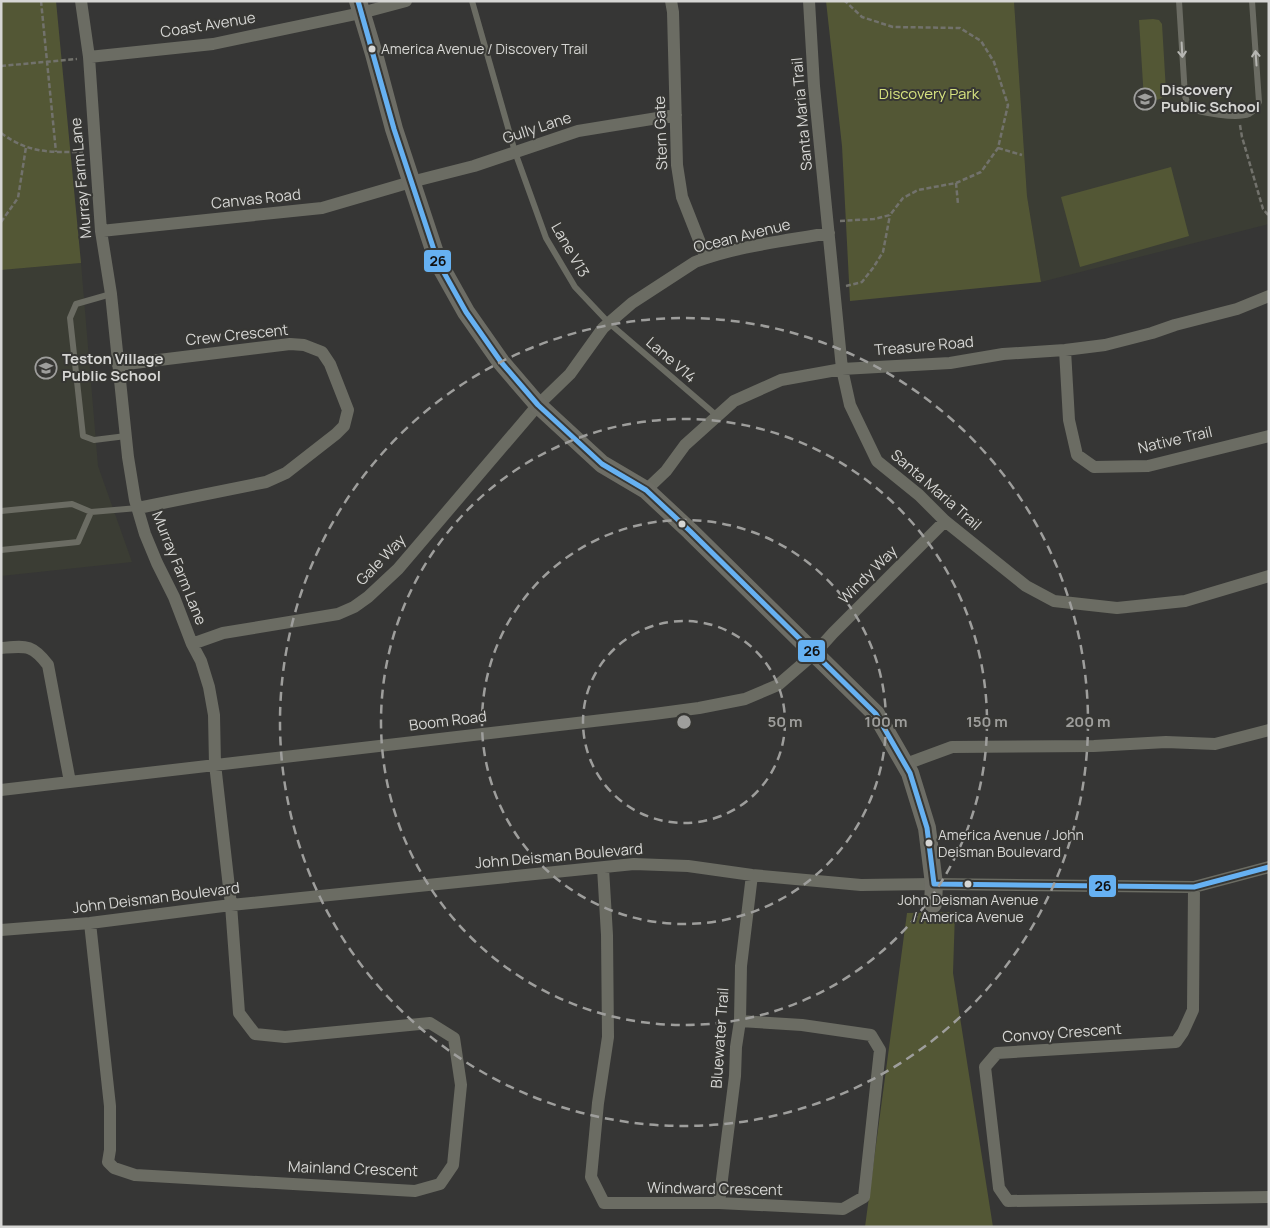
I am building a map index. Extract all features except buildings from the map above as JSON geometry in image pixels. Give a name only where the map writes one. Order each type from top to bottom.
[{"type":"street","name":"Murray Farm Lane","points":[[82,1],[89,57],[101,231],[111,294],[126,436],[138,508],[151,549],[201,661],[214,715],[215,764],[231,905]]},
{"type":"street","name":"Coast Avenue","points":[[89,57],[214,44],[360,7],[406,1]]},
{"type":"street","name":"Stern Gate","points":[[671,1],[673,12],[677,165],[682,196],[706,258]]},
{"type":"street","name":"Santa Maria Trail","points":[[810,1],[814,86],[842,368],[850,405],[877,461],[918,495],[945,521],[1026,586],[1054,601],[1117,608],[1185,601],[1269,576]]},
{"type":"street","points":[[360,7],[394,129],[438,262],[462,304],[500,362],[538,405],[602,464],[646,490],[876,714],[906,764],[928,828],[934,884],[933,904]]},
{"type":"street","name":"Gully Lane","points":[[411,182],[474,166],[578,131],[676,115]]},
{"type":"street","name":"Canvas Road","points":[[101,231],[322,208],[411,182]]},
{"type":"street","name":"Ocean Avenue","points":[[538,405],[570,374],[609,322],[649,291],[695,262],[828,227]]},
{"type":"street","name":"Treasure Road","points":[[646,490],[666,471],[685,446],[716,415],[734,401],[781,380],[842,368],[950,363],[1003,354],[1105,345],[1237,309],[1269,296]]},
{"type":"street","name":"Crew Crescent","points":[[118,365],[290,344],[304,345],[322,352],[330,364],[348,410],[344,426],[286,473],[266,482],[138,508]]},
{"type":"street","name":"Native Trail","points":[[1065,350],[1069,420],[1078,455],[1094,467],[1148,466],[1269,436]]},
{"type":"street","name":"Gale Way","points":[[192,644],[223,633],[338,614],[354,607],[368,597],[398,569],[538,405]]},
{"type":"street","name":"Windy Way","points":[[814,653],[945,521]]},
{"type":"street","points":[[1,648],[24,646],[39,652],[48,665],[70,782]]},
{"type":"street","name":"Boom Road","points":[[1,790],[654,714],[723,704],[745,699],[778,685],[814,653]]},
{"type":"street","points":[[906,764],[952,747],[1094,746],[1166,742],[1215,744],[1269,730]]},
{"type":"street","name":"John Deisman Boulevard","points":[[1,930],[90,923],[231,905],[540,872],[634,864],[688,866],[752,875],[861,885],[1194,887],[1269,867]]},
{"type":"street","name":"Windward Crescent","points":[[603,868],[607,935],[608,1037],[598,1103],[591,1177],[604,1203],[719,1203],[844,1209],[864,1197],[880,1050],[871,1035],[802,1026],[740,1021]]},
{"type":"street","name":"Bluewater Trail","points":[[719,1203],[740,1021],[741,966],[752,875]]},
{"type":"street","name":"Convoy Crescent","points":[[1194,887],[1193,1010],[1176,1042],[998,1053],[986,1068],[999,1188],[1008,1201],[1269,1197]]},
{"type":"street","name":"Mainland Crescent","points":[[90,923],[110,1106],[110,1150],[108,1162],[114,1168],[135,1175],[415,1191],[440,1184],[453,1165],[461,1085],[454,1038],[430,1023],[285,1037],[255,1034],[239,1013],[231,905]]},
{"type":"lane","name":"Lane V13","points":[[472,1],[515,152],[546,238],[575,287],[609,322]]},
{"type":"lane","points":[[1179,1],[1185,96],[1189,108],[1198,112],[1215,115],[1248,114],[1256,109],[1259,102],[1252,1]]},
{"type":"lane","points":[[111,294],[76,304],[70,318],[83,436],[94,440],[126,436]]},
{"type":"lane","name":"Lane V14","points":[[609,322],[716,415]]},
{"type":"lane","points":[[1,511],[72,504],[91,512],[138,508]]},
{"type":"lane","points":[[1,550],[78,542],[91,512]]},
{"type":"path","points":[[42,1],[56,152]]},
{"type":"path","points":[[835,289],[862,282],[874,268],[883,252],[890,215],[903,198],[918,190],[956,184],[982,172],[998,148],[1008,105],[994,62],[981,41],[960,28],[893,27],[862,17],[845,1]]},
{"type":"path","points":[[1,66],[89,57]]},
{"type":"path","points":[[1238,114],[1242,137],[1263,209],[1269,216]]},
{"type":"path","points":[[1,133],[16,144],[47,152],[95,152]]},
{"type":"path","points":[[1,222],[18,198],[26,147]]},
{"type":"path","points":[[998,148],[1022,155]]},
{"type":"path","points":[[956,184],[958,204]]},
{"type":"path","points":[[828,227],[890,215]]},
{"type":"shaded area","name":"Discovery Public School","points":[[1014,1],[1269,1],[1269,224],[1041,282],[1027,196]]},
{"type":"shaded area","name":"Teston Village Public School","points":[[81,263],[98,466],[132,562],[1,576],[1,270]]},
{"type":"green space","points":[[1,1],[56,1],[81,263],[1,270]]},
{"type":"green space","name":"Discovery Park","points":[[826,1],[1014,1],[1027,196],[1041,282],[850,301],[842,146]]},
{"type":"green space","points":[[1139,20],[1159,20],[1162,24],[1166,91],[1165,95],[1160,99],[1144,100]]},
{"type":"green space","points":[[1171,167],[1189,236],[1080,267],[1061,197]]},
{"type":"green space","points":[[955,912],[953,973],[993,1227],[865,1227],[907,913]]},
{"type":"transit line","name":"26","points":[[358,1],[394,129],[438,262],[466,312],[501,362],[538,405],[602,464],[646,490],[876,714],[910,773],[927,828],[934,884]]},
{"type":"transit line","name":"26","points":[[934,884],[1194,887],[1269,867]]},
{"type":"place","name":"America Avenue / Discovery Trail","points":[[372,49]]},
{"type":"place","name":"Discovery Public School","points":[[1145,99]]},
{"type":"place","name":"Teston Village Public School","points":[[46,368]]},
{"type":"place","name":"America Avenue / John Deisman Boulevard","points":[[929,843]]},
{"type":"place","name":"John Deisman Avenue / America Avenue","points":[[968,884]]}]
